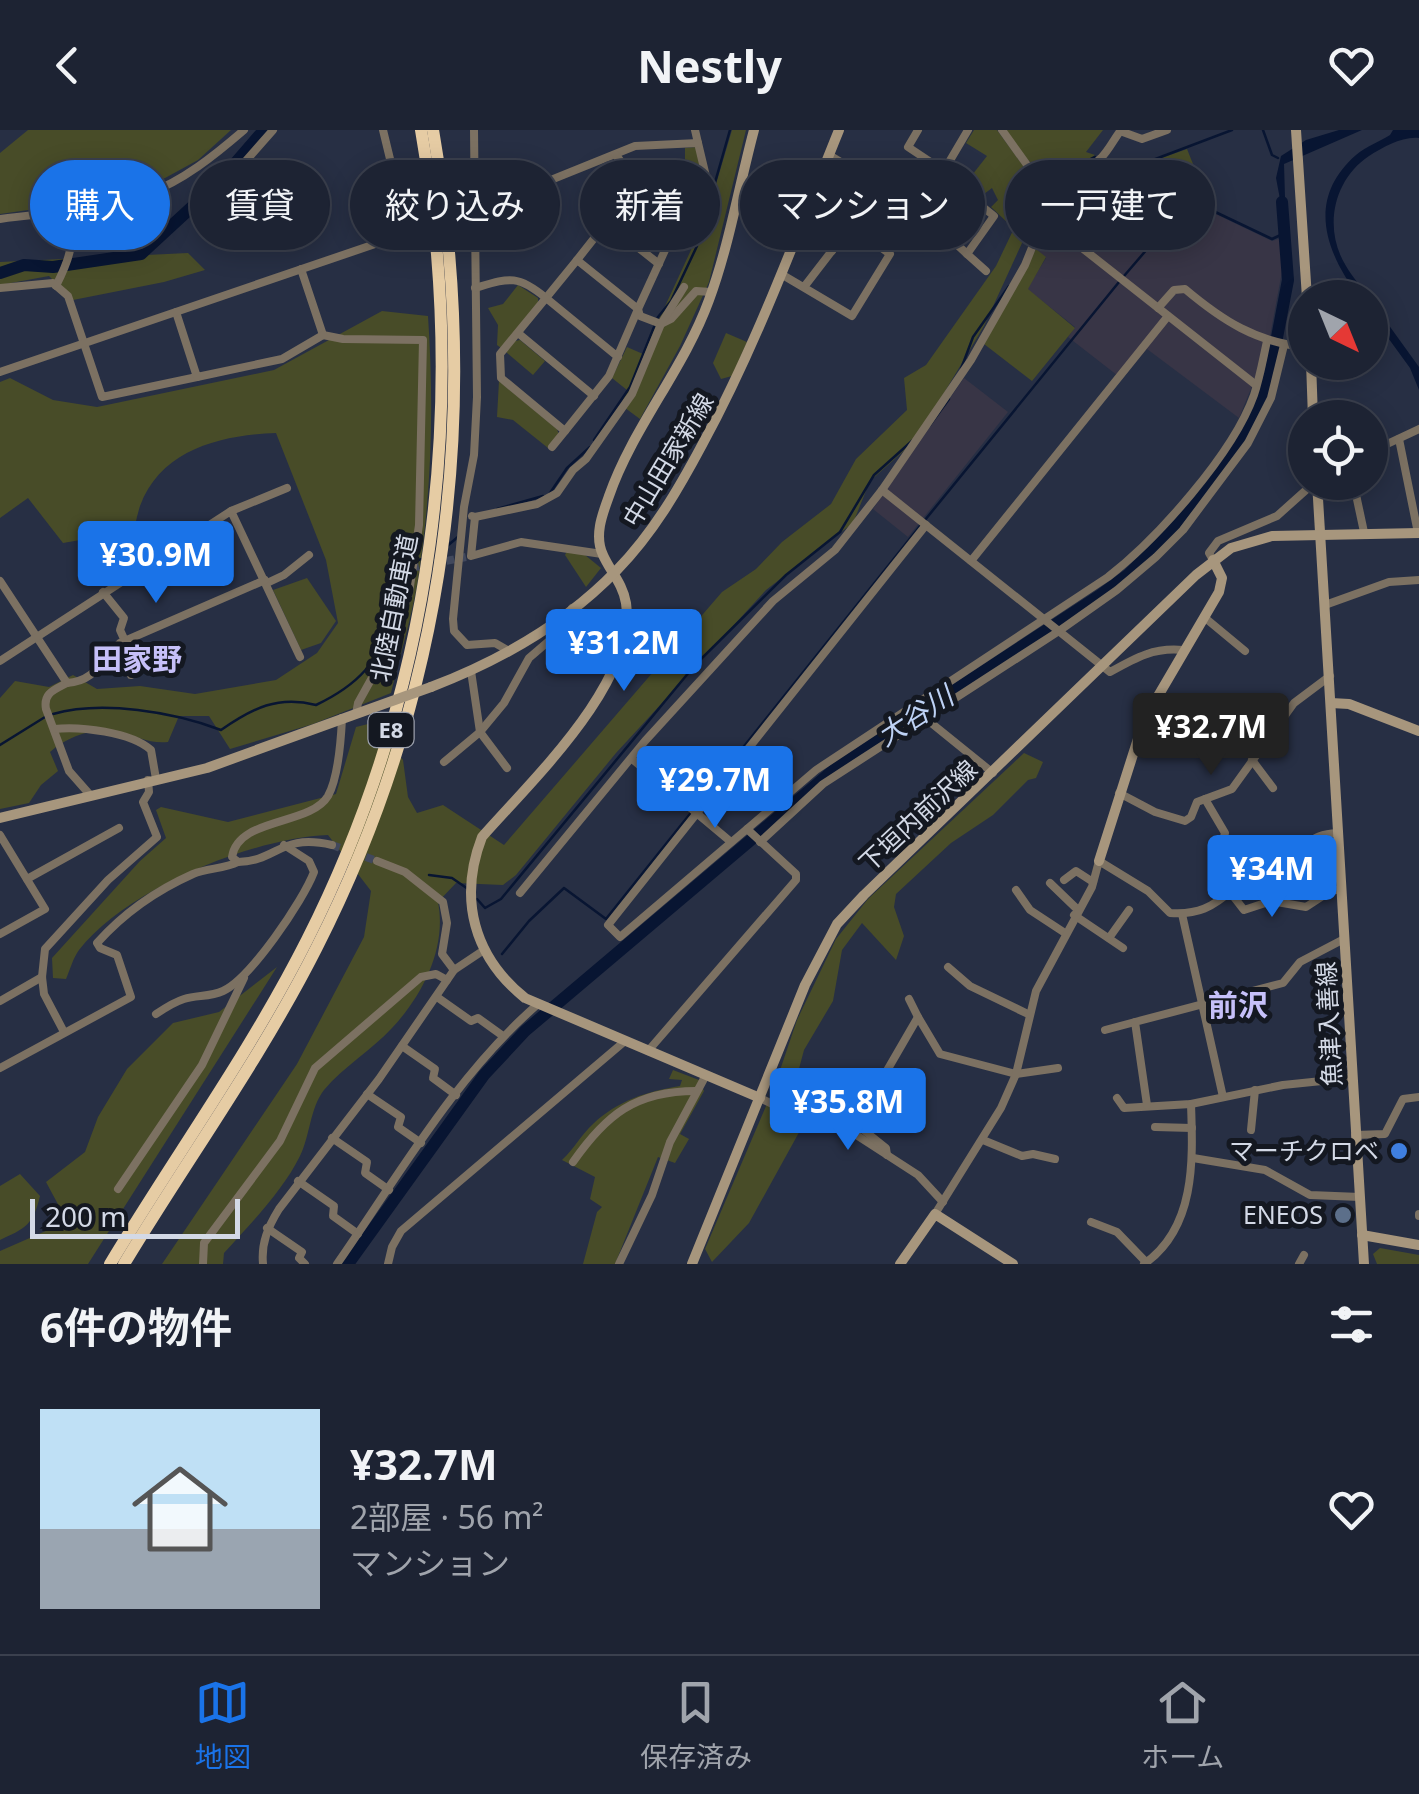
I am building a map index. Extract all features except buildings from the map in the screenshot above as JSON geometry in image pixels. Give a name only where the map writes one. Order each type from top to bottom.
[{"type":"highway","name":"北陸自動車道","points":[[110,1264],[244,1052],[306,942],[349,847],[397,707],[430,558],[444,395],[436,232],[421,130]]},
{"type":"highway","name":"北陸自動車道","points":[[124,1264],[262,1044],[316,949],[361,851],[410,706],[442,558],[456,394],[453,283],[433,130]]},
{"type":"main road","points":[[754,130],[711,292],[618,470],[598,535],[602,554],[626,598],[627,617],[604,690],[482,837],[475,855],[471,900],[488,961],[508,984],[538,1004],[760,1098]]},
{"type":"main road","name":"中山田家新線","points":[[827,160],[839,130]]},
{"type":"main road","points":[[1296,134],[1306,280]]},
{"type":"main road","name":"中山田家新線","points":[[0,818],[207,768],[431,687],[509,651],[572,608],[615,573],[655,526],[732,390],[790,250]]},
{"type":"main road","name":"魚津入善線","points":[[1318,500],[1364,1264]]},
{"type":"main road","name":"下垣内前沢線","points":[[692,1264],[805,985],[838,924],[864,895],[1213,560],[1231,548],[1254,540],[1320,533],[1419,532]]},
{"type":"main road","points":[[1099,861],[1144,720],[1219,592],[1222,578],[1213,560]]},
{"type":"main road","points":[[1331,702],[1349,704],[1419,732]]},
{"type":"main road","points":[[900,1264],[935,1214],[1013,1264]]},
{"type":"main road","points":[[1362,1235],[1419,1245]]},
{"type":"street","points":[[170,181],[213,156],[244,130]]},
{"type":"street","points":[[246,160],[273,130]]},
{"type":"street","points":[[383,130],[390,160]]},
{"type":"street","points":[[474,130],[474,160]]},
{"type":"street","points":[[695,130],[702,160]]},
{"type":"street","points":[[918,130],[908,147],[926,160]]},
{"type":"street","points":[[950,160],[968,130]]},
{"type":"street","points":[[1002,130],[1023,160]]},
{"type":"street","points":[[1098,160],[1120,130],[1142,139],[1167,130]]},
{"type":"street","points":[[560,178],[634,146],[698,142]]},
{"type":"street","points":[[829,155],[837,160]]},
{"type":"street","points":[[616,156],[619,160]]},
{"type":"street","points":[[985,208],[994,216],[985,228]]},
{"type":"street","points":[[0,218],[30,215]]},
{"type":"street","points":[[780,274],[852,316],[890,254],[851,226],[804,287]]},
{"type":"street","points":[[56,286],[68,269],[72,250]]},
{"type":"street","points":[[0,372],[357,250]]},
{"type":"street","points":[[475,250],[474,455],[463,514],[454,632],[467,644],[495,643],[509,651]]},
{"type":"street","points":[[565,431],[501,378],[500,354],[584,250]]},
{"type":"street","points":[[641,250],[658,264]]},
{"type":"street","points":[[552,447],[609,376],[665,250]]},
{"type":"street","points":[[962,250],[986,272]]},
{"type":"street","points":[[966,254],[969,250]]},
{"type":"street","points":[[520,893],[632,759],[773,601],[835,550],[882,490],[971,360],[1031,250]]},
{"type":"street","points":[[1085,250],[1256,386]]},
{"type":"street","points":[[576,260],[638,310],[640,316],[660,324],[671,319],[696,291],[711,292]]},
{"type":"street","points":[[301,269],[324,335]]},
{"type":"street","points":[[475,288],[518,280],[618,357]]},
{"type":"street","points":[[0,288],[53,283],[68,296],[102,397],[282,359],[324,335],[343,339],[423,340],[419,525],[409,593],[393,640],[358,703],[356,714]]},
{"type":"street","points":[[463,514],[475,517],[536,504],[556,493],[586,459],[632,394],[660,324],[684,287]]},
{"type":"street","points":[[1158,308],[1174,290],[1185,290],[1226,322],[1267,341],[1288,346]]},
{"type":"street","points":[[176,312],[197,377]]},
{"type":"street","points":[[972,561],[1168,316]]},
{"type":"street","points":[[518,332],[594,396]]},
{"type":"street","points":[[926,525],[608,925],[620,937],[816,770],[1108,577],[1165,525],[1235,432],[1256,386],[1267,341]]},
{"type":"street","points":[[760,842],[823,784],[1128,581],[1183,530],[1260,422],[1271,398],[1284,345]]},
{"type":"street","points":[[1388,443],[1419,429]]},
{"type":"street","points":[[1399,438],[1419,532]]},
{"type":"street","points":[[0,661],[231,511],[287,488]]},
{"type":"street","points":[[882,490],[1102,668],[1110,672],[1144,653],[1164,648],[1184,650]]},
{"type":"street","points":[[1213,560],[1209,553],[1218,541],[1276,516],[1295,500]]},
{"type":"street","points":[[1357,500],[1364,532]]},
{"type":"street","points":[[231,511],[300,657]]},
{"type":"street","points":[[475,517],[471,556],[521,542],[602,554]]},
{"type":"street","points":[[90,796],[70,772],[44,700],[48,692],[98,670],[106,656],[126,641],[284,575],[309,555]]},
{"type":"street","points":[[1325,605],[1388,582],[1419,580]]},
{"type":"street","points":[[0,581],[66,683]]},
{"type":"street","points":[[104,592],[124,618],[120,630],[126,641],[130,675]]},
{"type":"street","points":[[444,762],[480,732],[504,703],[529,658],[578,616],[572,608]]},
{"type":"street","points":[[1204,617],[1245,651]]},
{"type":"street","points":[[471,671],[480,732],[507,768]]},
{"type":"street","points":[[1119,793],[1154,812],[1185,821],[1197,802],[1232,789],[1294,703],[1330,676]]},
{"type":"street","points":[[1158,695],[1202,723],[1194,735],[1208,744]]},
{"type":"street","points":[[925,718],[993,773]]},
{"type":"street","points":[[238,862],[232,857],[234,846],[244,836],[318,806],[328,796],[341,746],[342,719]]},
{"type":"street","points":[[54,730],[96,730],[142,743],[151,750],[152,780],[143,802],[157,837],[108,880],[45,949],[44,994],[64,1032]]},
{"type":"street","points":[[632,759],[731,842]]},
{"type":"street","points":[[1252,760],[1273,788]]},
{"type":"street","points":[[935,1214],[983,1140],[1016,1074],[1036,990],[1094,882],[1099,861],[1148,891],[1164,910],[1182,914],[1204,910],[1230,892],[1235,882],[1234,868],[1218,862],[1225,832],[1205,799]]},
{"type":"street","points":[[27,879],[119,828]]},
{"type":"street","points":[[648,1051],[796,880],[796,874],[747,828]]},
{"type":"street","points":[[1276,870],[1283,855],[1320,834],[1337,833]]},
{"type":"street","points":[[0,835],[45,909],[0,934]]},
{"type":"street","points":[[0,1068],[132,997],[117,956],[97,943],[151,897],[193,874],[252,862],[284,845],[311,840],[332,845]]},
{"type":"street","points":[[118,1189],[195,1077],[246,974],[306,892],[314,872],[308,861],[284,845]]},
{"type":"street","points":[[377,862],[405,872],[443,902],[447,923],[442,954],[454,970]]},
{"type":"street","points":[[1064,880],[1076,871],[1094,882]]},
{"type":"street","points":[[1050,883],[1076,912],[1124,948]]},
{"type":"street","points":[[1016,890],[1030,910],[1065,933]]},
{"type":"street","points":[[1230,892],[1244,910],[1271,901],[1306,907],[1332,890],[1341,890]]},
{"type":"street","points":[[1109,938],[1129,910]]},
{"type":"street","points":[[1182,914],[1223,1097]]},
{"type":"street","points":[[1105,1030],[1283,983],[1300,962],[1344,939]]},
{"type":"street","points":[[264,1264],[267,1228],[298,1181],[367,1094],[454,970],[484,950]]},
{"type":"street","points":[[948,968],[970,986],[1028,1014]]},
{"type":"street","points":[[156,1014],[186,998],[207,997],[227,989],[246,974]]},
{"type":"street","points":[[203,1264],[204,1243],[280,1141],[315,1068],[421,976],[436,974],[447,980]]},
{"type":"street","points":[[0,1001],[42,977]]},
{"type":"street","points":[[437,997],[471,1021],[478,1018],[503,1036]]},
{"type":"street","points":[[909,999],[940,1054],[1016,1074],[1058,1068]]},
{"type":"street","points":[[337,1264],[456,1094],[503,1036],[538,1004]]},
{"type":"street","points":[[888,1155],[886,1148],[856,1124],[918,1016]]},
{"type":"street","points":[[1135,1022],[1147,1105]]},
{"type":"street","points":[[388,1264],[401,1231],[625,1041]]},
{"type":"street","points":[[402,1046],[435,1069],[433,1078],[456,1094]]},
{"type":"street","points":[[619,1264],[652,1195],[661,1162],[706,1075]]},
{"type":"street","points":[[1117,1098],[1124,1108],[1191,1104],[1255,1090],[1351,1078]]},
{"type":"street","points":[[1251,1130],[1255,1090]]},
{"type":"street","points":[[573,1162],[609,1118],[650,1097],[696,1092]]},
{"type":"street","points":[[367,1094],[401,1117],[398,1127],[422,1143]]},
{"type":"street","points":[[1355,1135],[1385,1134],[1403,1098],[1419,1097]]},
{"type":"street","points":[[760,1098],[806,1121],[850,1132],[918,1174],[943,1202]]},
{"type":"street","points":[[1091,1222],[1118,1232],[1145,1263],[1164,1250],[1192,1179],[1191,1104]]},
{"type":"street","points":[[1155,1127],[1192,1128]]},
{"type":"street","points":[[332,1138],[367,1162],[366,1174],[388,1190]]},
{"type":"street","points":[[983,1140],[1022,1156],[1033,1154],[1056,1160]]},
{"type":"street","points":[[1192,1158],[1265,1170],[1310,1195],[1360,1197]]},
{"type":"street","points":[[298,1181],[334,1206],[333,1216],[358,1234]]},
{"type":"street","points":[[267,1228],[302,1252],[299,1258],[304,1264]]},
{"type":"shaded area","points":[[1215,214],[1272,241],[1282,238],[1283,266],[1268,347],[1239,418],[1147,349],[1122,379],[1068,337],[1075,327],[1027,289],[1046,258],[1036,250],[1215,250]]},
{"type":"shaded area","points":[[964,378],[1008,412],[908,537],[873,509]]},
{"type":"green space","points":[[28,130],[231,130],[198,160],[190,160],[190,164],[170,175],[170,160],[30,160],[30,210],[0,214],[0,153]]},
{"type":"green space","points":[[732,130],[746,130],[720,237],[720,171]]},
{"type":"green space","points":[[974,130],[997,130],[1019,160],[1005,160],[1005,220],[991,207],[998,200],[992,188],[985,193],[987,156],[966,143]]},
{"type":"green space","points":[[1005,130],[1103,130],[1086,152],[1095,155],[1089,160],[1025,157]]},
{"type":"green space","points":[[697,147],[700,160],[685,160],[685,148]]},
{"type":"green space","points":[[1187,149],[1191,160],[1156,160]]},
{"type":"green space","points":[[1005,248],[1019,250],[984,326],[935,408],[907,448],[870,481],[853,523],[766,590],[616,753],[516,875],[503,885],[456,883],[438,902],[436,953],[414,1001],[384,1036],[324,1090],[293,1169],[224,1253],[223,1264],[162,1264],[297,1064],[364,937],[371,891],[328,835],[264,846],[193,871],[127,907],[79,950],[66,979],[53,978],[52,958],[140,861],[166,838],[156,810],[161,807],[228,822],[336,794],[356,727],[372,723],[403,760],[408,797],[417,813],[443,805],[504,845],[722,592],[756,569],[782,542],[831,504],[856,459],[907,410],[904,378],[926,365]]},
{"type":"green space","points":[[691,250],[717,250],[709,282],[680,346],[640,419],[621,405],[627,390],[612,378],[627,347],[643,354]]},
{"type":"green space","points":[[1037,250],[1046,257],[1028,289],[1075,328],[1032,381],[984,344]]},
{"type":"green space","points":[[188,253],[205,270],[73,300],[49,276],[0,285],[0,262]]},
{"type":"green space","points":[[518,285],[538,298],[538,303],[501,348],[497,345],[498,325],[488,308],[503,304]]},
{"type":"green space","points":[[382,311],[428,316],[431,382],[431,448],[423,546],[413,608],[391,693],[313,724],[230,749],[209,716],[179,716],[168,742],[110,731],[82,734],[50,752],[58,771],[41,785],[29,803],[0,809],[0,698],[15,681],[49,687],[73,675],[97,689],[140,686],[195,694],[276,680],[317,653],[338,623],[326,560],[276,433],[215,442],[178,458],[150,487],[140,506],[131,545],[112,553],[98,553],[86,539],[63,543],[28,498],[0,518],[0,382],[10,378],[53,400],[97,407],[274,370]]},
{"type":"green space","points":[[726,333],[747,342],[732,376],[721,379],[713,363]]},
{"type":"green space","points":[[520,340],[545,361],[533,375],[506,352]]},
{"type":"green space","points":[[499,381],[557,429],[559,435],[548,448],[513,420],[497,417]]},
{"type":"green space","points":[[567,551],[585,555],[601,568],[586,587],[565,555]]},
{"type":"green space","points":[[307,578],[336,621],[321,643],[301,650],[273,590]]},
{"type":"green space","points":[[1024,753],[1043,762],[1036,778],[1028,780],[993,815],[951,843],[896,894],[894,907],[904,936],[896,960],[862,923],[842,950],[833,1001],[804,1050],[792,1095],[802,1127],[749,1223],[712,1262],[705,1249],[775,1085],[797,1020],[836,939],[868,899]]},
{"type":"green space","points":[[277,967],[88,1264],[0,1264],[0,1251],[48,1230],[60,1208],[46,1182],[85,1152],[98,1117],[127,1069],[173,1023],[219,1012]]},
{"type":"green space","points":[[673,1070],[699,1080],[704,1091],[680,1134],[689,1139],[675,1163],[658,1157],[615,1264],[583,1264],[597,1212],[602,1207],[590,1199],[595,1177],[562,1160],[589,1128],[612,1109],[645,1094],[680,1086],[682,1080],[669,1079]]},
{"type":"green space","points":[[20,1174],[40,1196],[37,1206],[27,1224],[0,1240],[0,1186]]},
{"type":"green space","points":[[1380,1248],[1419,1255],[1419,1264],[1377,1264],[1373,1254]]},
{"type":"water","points":[[1339,130],[1362,130],[1284,164],[1286,231],[1276,178],[1281,156],[1306,140]]},
{"type":"water","points":[[1393,130],[1419,130],[1419,138],[1400,140],[1357,166],[1335,206],[1339,252],[1356,280],[1348,280],[1337,262],[1326,225],[1331,189],[1356,155]]},
{"type":"water","points":[[1388,324],[1419,367],[1419,390],[1410,368],[1388,338]]},
{"type":"waterway","points":[[0,273],[24,265],[53,267],[141,254],[219,182],[264,130]]},
{"type":"waterway","points":[[594,440],[630,387],[658,317],[671,301],[697,246],[697,209],[710,200],[730,130]]},
{"type":"waterway","points":[[1153,160],[1232,130]]},
{"type":"waterway","points":[[1263,130],[1272,155],[1278,158]]},
{"type":"waterway","points":[[1090,160],[1095,157]]},
{"type":"waterway","points":[[1102,158],[1272,239],[1285,233]]},
{"type":"waterway","name":"大谷川","points":[[348,1264],[484,1075],[525,1031],[836,768],[1099,596],[1129,574],[1159,544],[1238,444],[1259,408],[1270,374],[1288,280],[1282,202]]},
{"type":"waterway","points":[[1124,276],[1146,250]]},
{"type":"waterway","points":[[925,520],[1119,282]]},
{"type":"waterway","points":[[961,369],[973,337],[1009,286]]},
{"type":"waterway","points":[[930,425],[949,399]]},
{"type":"waterway","points":[[477,899],[485,908],[501,899],[695,665],[786,575],[840,532],[874,475],[913,440]]},
{"type":"waterway","points":[[550,493],[567,468],[590,447]]},
{"type":"waterway","points":[[497,509],[543,496]]},
{"type":"waterway","points":[[502,954],[564,888],[606,919],[920,526]]},
{"type":"waterway","points":[[446,547],[459,536]]},
{"type":"waterway","points":[[404,597],[407,566],[421,559]]},
{"type":"waterway","points":[[53,714],[93,708],[138,710],[221,730],[266,706],[290,702],[316,705],[344,689],[365,670],[396,618]]},
{"type":"waterway","points":[[0,745],[45,717]]},
{"type":"waterway","points":[[429,875],[452,878],[468,889]]},
{"type":"tunnel","points":[[411,568],[471,556]]},
{"type":"tunnel","points":[[332,845],[377,861]]},
{"type":"place","name":"マーチクロベ","points":[[1399,1151]]},
{"type":"place","name":"ENEOS","points":[[1343,1215]]},
{"type":"district","name":"田家野","points":[[137,660]]},
{"type":"district","name":"前沢","points":[[1238,1006]]}]
